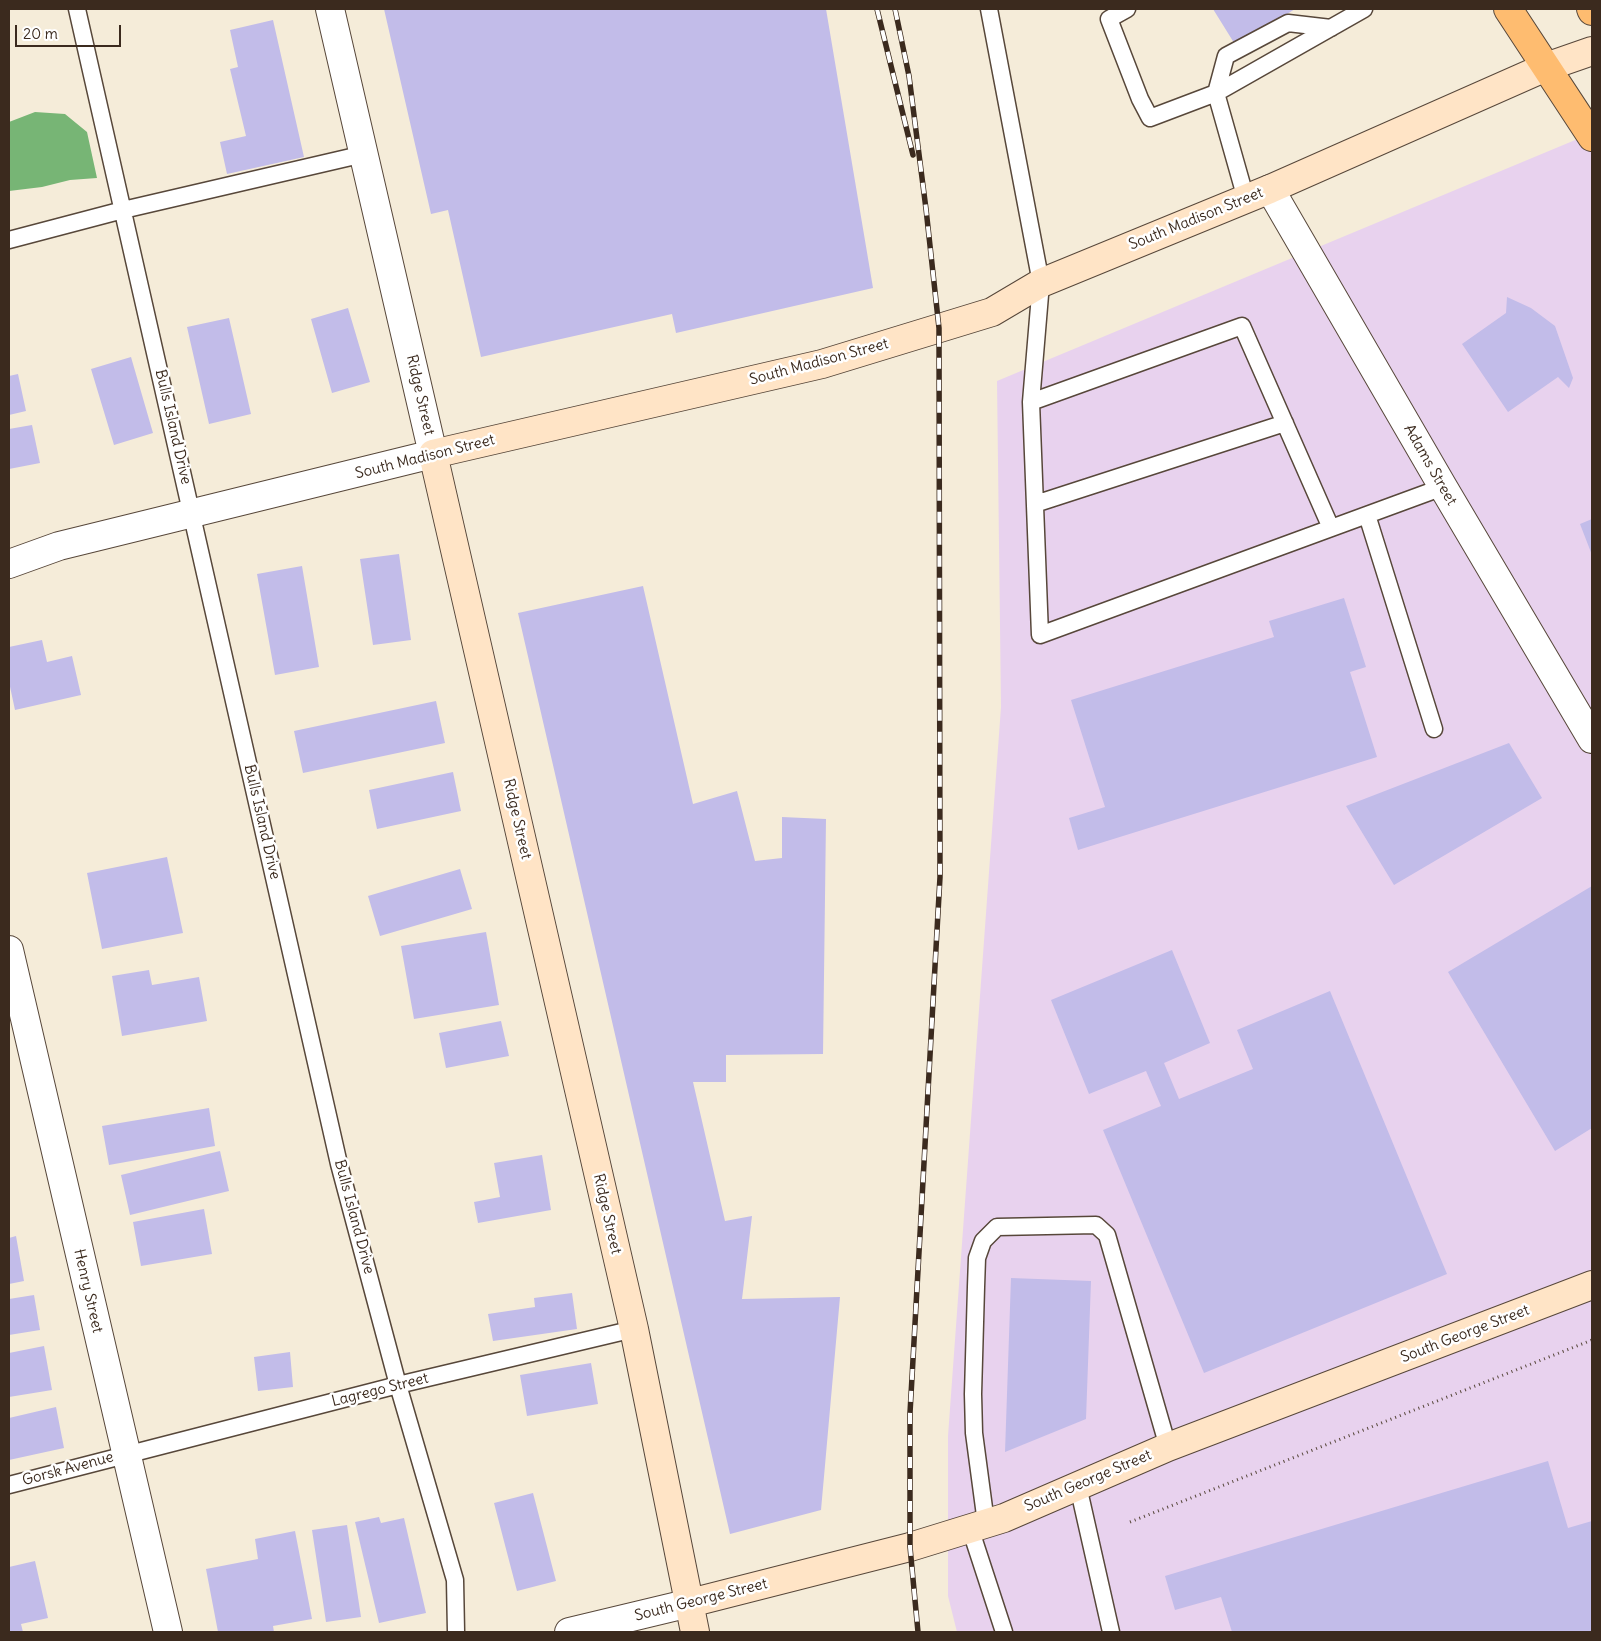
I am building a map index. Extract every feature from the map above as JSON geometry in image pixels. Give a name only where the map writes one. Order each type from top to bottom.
[{"type":"main road","points":[[1508,9],[1592,137]]},
{"type":"street","name":"Ridge Street","points":[[330,9],[634,1329],[695,1632]]},
{"type":"street","name":"South Madison Street","points":[[9,564],[59,546],[433,454],[822,364],[992,312],[1041,283],[1258,194],[1546,66],[1592,51]]},
{"type":"street","name":"Adams Street","points":[[1258,194],[1443,487],[1592,739]]},
{"type":"street","name":"Henry Street","points":[[9,950],[168,1632]]},
{"type":"street","name":"South George Street","points":[[569,1632],[910,1547],[1004,1518],[1168,1447],[1592,1285]]},
{"type":"lane","name":"Bulls Island Drive","points":[[77,9],[339,1164],[398,1385],[455,1580],[456,1632]]},
{"type":"lane","points":[[988,9],[1041,283],[1031,402],[1040,635],[1443,487]]},
{"type":"lane","points":[[1127,9],[1109,19],[1140,98],[1150,118],[1216,93],[1364,9]]},
{"type":"lane","points":[[1258,194],[1216,93],[1226,56],[1288,24],[1331,28]]},
{"type":"lane","points":[[9,240],[123,210],[364,154]]},
{"type":"lane","points":[[1031,402],[1242,326],[1331,528]]},
{"type":"lane","points":[[1035,504],[1285,423]]},
{"type":"lane","points":[[1366,515],[1434,729]]},
{"type":"lane","points":[[1004,1632],[978,1526],[973,1394],[977,1258],[983,1241],[997,1227],[1096,1225],[1107,1235],[1168,1447]]},
{"type":"lane","name":"Lagrego Street","points":[[126,1454],[398,1385],[634,1329]]},
{"type":"lane","name":"Gorsk Avenue","points":[[9,1485],[126,1454]]},
{"type":"lane","points":[[1078,1486],[1111,1632]]},
{"type":"path","points":[[1130,1522],[1592,1340]]},
{"type":"shaded area","points":[[1592,133],[1592,1632],[957,1632],[948,1596],[948,1436],[1001,707],[997,381]]},
{"type":"green space","points":[[35,112],[65,114],[87,132],[97,178],[70,180],[42,187],[9,191],[9,122]]},
{"type":"building","points":[[384,9],[826,9],[873,288],[676,333],[672,314],[481,357],[448,210],[431,214]]},
{"type":"building","points":[[1213,9],[1295,9],[1236,46]]},
{"type":"building","points":[[273,20],[304,157],[227,174],[220,142],[246,136],[230,69],[238,67],[230,30]]},
{"type":"building","points":[[1507,297],[1531,308],[1555,326],[1573,378],[1569,388],[1558,377],[1508,412],[1462,344],[1506,313]]},
{"type":"building","points":[[348,308],[370,382],[332,393],[311,319]]},
{"type":"building","points":[[229,318],[251,414],[209,424],[187,327]]},
{"type":"building","points":[[131,357],[153,433],[114,445],[91,369]]},
{"type":"building","points":[[18,374],[26,411],[9,415],[9,376]]},
{"type":"building","points":[[32,425],[40,463],[9,469],[9,429]]},
{"type":"building","points":[[1592,519],[1592,555],[1580,524]]},
{"type":"building","points":[[399,554],[411,640],[373,645],[360,559]]},
{"type":"building","points":[[302,566],[319,667],[275,675],[257,574]]},
{"type":"building","points":[[643,586],[693,804],[737,791],[755,861],[782,858],[782,817],[826,819],[823,1054],[726,1055],[726,1082],[693,1082],[725,1221],[752,1216],[742,1299],[840,1297],[821,1510],[730,1534],[518,613]]},
{"type":"building","points":[[1344,598],[1366,667],[1350,672],[1377,757],[1078,850],[1069,818],[1105,807],[1071,700],[1274,637],[1269,621]]},
{"type":"building","points":[[42,640],[47,662],[72,656],[81,695],[15,710],[9,682],[9,647]]},
{"type":"building","points":[[436,701],[445,743],[303,773],[294,731]]},
{"type":"building","points":[[1509,743],[1542,798],[1394,885],[1346,806]]},
{"type":"building","points":[[453,772],[461,811],[377,829],[369,790]]},
{"type":"building","points":[[167,857],[183,933],[102,949],[87,873]]},
{"type":"building","points":[[460,869],[472,909],[380,936],[368,896]]},
{"type":"building","points":[[1592,886],[1592,1128],[1555,1151],[1448,972]]},
{"type":"building","points":[[486,932],[499,1005],[414,1019],[401,946]]},
{"type":"building","points":[[1172,950],[1210,1043],[1164,1063],[1179,1099],[1253,1069],[1237,1030],[1330,991],[1447,1274],[1204,1373],[1103,1130],[1161,1106],[1146,1071],[1089,1094],[1051,1000]]},
{"type":"building","points":[[149,970],[152,985],[199,977],[207,1021],[122,1036],[112,976]]},
{"type":"building","points":[[501,1021],[509,1056],[446,1068],[439,1033]]},
{"type":"building","points":[[209,1108],[215,1146],[109,1165],[102,1126]]},
{"type":"building","points":[[220,1151],[229,1191],[130,1215],[121,1175]]},
{"type":"building","points":[[542,1155],[551,1210],[478,1223],[474,1202],[500,1197],[494,1163]]},
{"type":"building","points":[[204,1209],[212,1254],[141,1266],[133,1222]]},
{"type":"building","points":[[16,1236],[24,1281],[9,1284],[9,1238]]},
{"type":"building","points":[[1011,1278],[1091,1281],[1086,1419],[1005,1452]]},
{"type":"building","points":[[572,1293],[577,1329],[493,1341],[488,1314],[535,1307],[534,1298]]},
{"type":"building","points":[[34,1295],[40,1330],[9,1335],[9,1299]]},
{"type":"building","points":[[44,1346],[52,1390],[9,1397],[9,1353]]},
{"type":"building","points":[[290,1352],[293,1387],[258,1391],[254,1357]]},
{"type":"building","points":[[591,1363],[598,1404],[527,1416],[520,1375]]},
{"type":"building","points":[[56,1407],[64,1448],[9,1460],[9,1418]]},
{"type":"building","points":[[1548,1461],[1568,1528],[1592,1521],[1592,1632],[1232,1632],[1221,1597],[1175,1610],[1165,1576]]},
{"type":"building","points":[[533,1493],[556,1581],[517,1591],[494,1503]]},
{"type":"building","points":[[379,1517],[381,1523],[404,1518],[426,1613],[379,1623],[355,1522]]},
{"type":"building","points":[[347,1525],[361,1617],[326,1622],[312,1530]]},
{"type":"building","points":[[295,1531],[312,1619],[273,1626],[274,1632],[218,1632],[206,1569],[258,1559],[255,1539]]},
{"type":"building","points":[[35,1561],[48,1618],[21,1624],[23,1632],[9,1632],[9,1567]]},
{"type":"railway","points":[[877,9],[913,155]]},
{"type":"railway","points":[[895,9],[909,76],[939,328],[940,877],[910,1413],[910,1547],[918,1632]]}]
